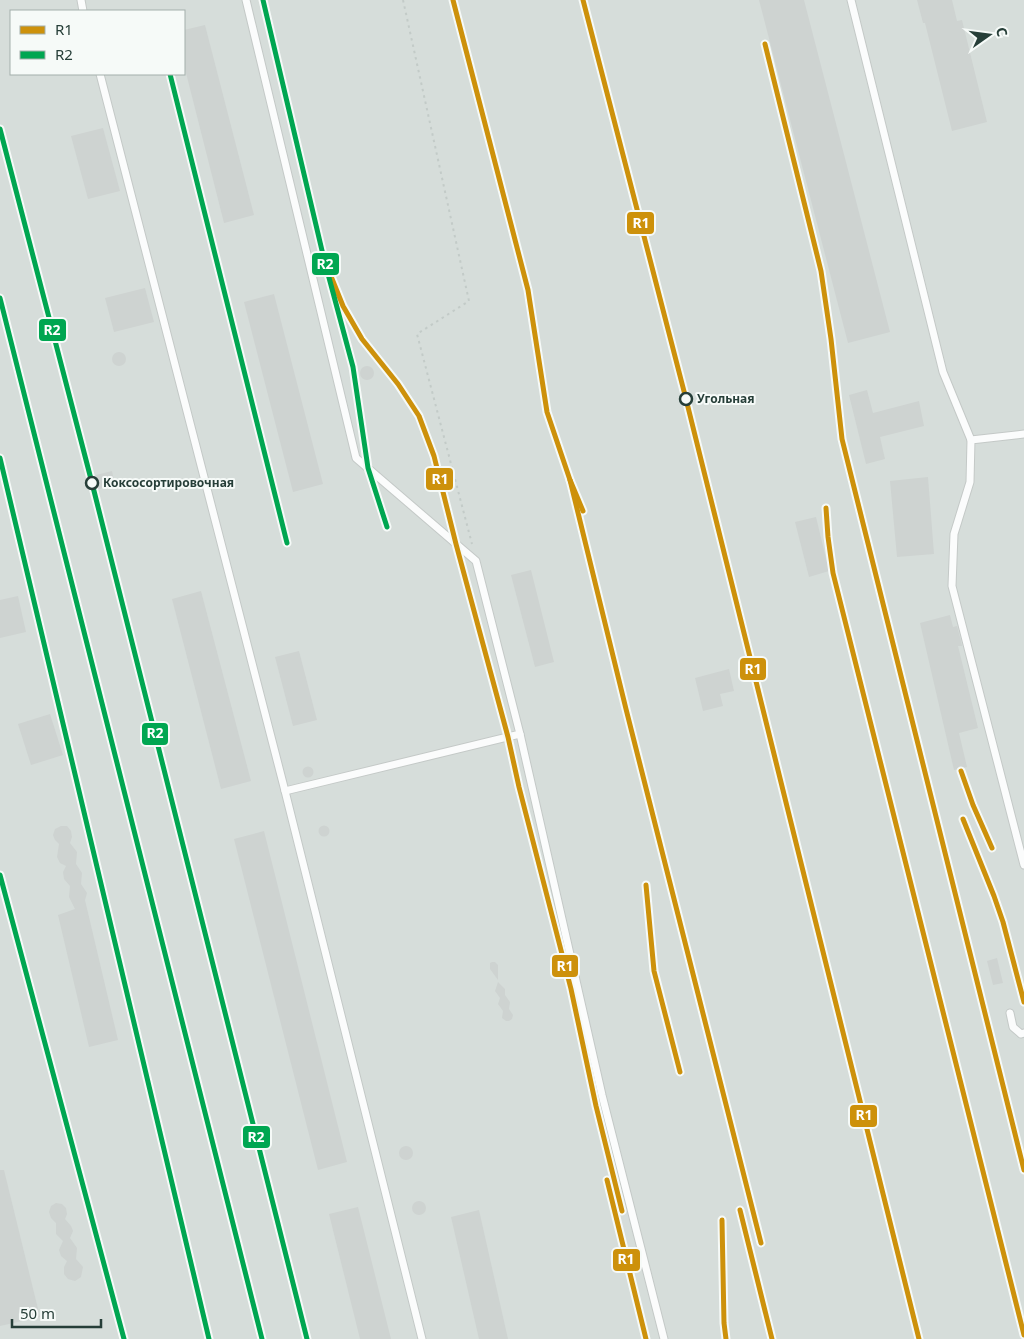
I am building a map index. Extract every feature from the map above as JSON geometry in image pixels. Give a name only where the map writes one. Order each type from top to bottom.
[{"type":"lane","points":[[246,0],[356,458],[476,561],[520,734],[602,1095],[664,1339]]},
{"type":"lane","points":[[851,0],[943,372],[972,440],[970,482],[954,534],[952,586],[1024,865]]},
{"type":"lane","points":[[100,75],[285,791],[422,1339]]},
{"type":"lane","points":[[972,440],[1024,434]]},
{"type":"lane","points":[[285,791],[520,734]]},
{"type":"lane","points":[[1010,1013],[1014,1027],[1022,1034],[1024,1033]]},
{"type":"path","points":[[403,0],[469,301],[417,334],[476,561]]},
{"type":"shaded area","points":[[0,0],[1024,0],[1024,1339],[0,1339]]},
{"type":"building","points":[[759,0],[804,0],[890,332],[848,343]]},
{"type":"building","points":[[917,0],[952,0],[957,21],[962,20],[987,122],[952,131],[925,23],[923,23]]},
{"type":"building","points":[[205,25],[254,215],[224,223],[185,69],[185,30]]},
{"type":"building","points":[[103,128],[120,191],[88,199],[71,136]]},
{"type":"building","points":[[145,288],[154,322],[114,332],[105,298]]},
{"type":"building","points":[[274,294],[323,484],[293,492],[244,302]]},
{"type":"building","points":[[119,352],[124,354],[126,359],[124,364],[119,366],[114,364],[112,359],[114,354]]},
{"type":"building","points":[[367,366],[372,368],[374,373],[372,378],[367,380],[362,378],[360,373],[362,368]]},
{"type":"building","points":[[867,390],[873,413],[919,401],[924,426],[880,437],[885,459],[866,464],[849,395]]},
{"type":"building","points":[[112,471],[115,485],[99,489],[96,475]]},
{"type":"building","points":[[928,477],[934,554],[897,557],[890,481]]},
{"type":"building","points":[[816,517],[829,571],[809,577],[795,522]]},
{"type":"building","points":[[531,570],[554,662],[535,667],[511,575]]},
{"type":"building","points":[[201,591],[251,781],[221,789],[172,599]]},
{"type":"building","points":[[18,596],[26,632],[0,638],[0,600]]},
{"type":"building","points":[[950,615],[953,627],[957,626],[961,641],[962,646],[958,646],[978,728],[959,733],[967,767],[954,770],[920,623]]},
{"type":"building","points":[[299,651],[317,720],[293,726],[275,657]]},
{"type":"building","points":[[729,669],[734,691],[720,694],[723,706],[703,711],[695,678]]},
{"type":"building","points":[[50,714],[63,755],[31,765],[18,724]]},
{"type":"building","points":[[306,767],[310,767],[313,772],[312,776],[306,777],[303,774],[303,770]]},
{"type":"building","points":[[67,826],[71,831],[70,843],[77,852],[76,864],[82,873],[81,884],[87,893],[85,900],[118,1040],[89,1047],[58,915],[75,909],[69,897],[70,886],[64,879],[63,872],[66,866],[60,863],[57,857],[59,844],[53,835],[55,829]]},
{"type":"building","points":[[322,826],[326,826],[329,831],[328,835],[322,836],[319,833],[319,829]]},
{"type":"building","points":[[264,831],[347,1162],[318,1170],[234,839]]},
{"type":"building","points":[[997,958],[1003,983],[993,985],[987,961]]},
{"type":"building","points":[[490,963],[498,965],[498,980],[490,969]]},
{"type":"building","points":[[498,982],[505,989],[505,995],[510,1002],[509,1009],[513,1015],[509,1021],[502,1018],[503,1011],[498,1004],[500,998],[495,991]]},
{"type":"building","points":[[406,1146],[411,1148],[413,1153],[411,1158],[406,1160],[401,1158],[399,1153],[401,1148]]},
{"type":"building","points":[[0,1170],[4,1170],[40,1317],[0,1326]]},
{"type":"building","points":[[419,1201],[424,1203],[426,1208],[424,1213],[419,1215],[414,1213],[412,1208],[414,1203]]},
{"type":"building","points":[[56,1203],[62,1204],[66,1208],[67,1214],[65,1219],[73,1231],[70,1238],[77,1248],[76,1259],[83,1267],[81,1277],[75,1281],[68,1279],[64,1274],[64,1267],[67,1261],[61,1256],[59,1250],[63,1241],[56,1234],[56,1223],[51,1218],[49,1212],[51,1206]]},
{"type":"building","points":[[358,1207],[391,1339],[360,1339],[329,1214]]},
{"type":"building","points":[[479,1210],[508,1339],[479,1339],[451,1217]]},
{"type":"transit line","name":"R2","points":[[263,0],[324,259],[353,367],[368,468],[387,527]]},
{"type":"transit line","name":"R1","points":[[453,0],[528,290],[547,412],[570,480],[583,511]]},
{"type":"transit line","name":"R1","points":[[583,0],[686,399],[919,1339]]},
{"type":"transit line","name":"R1","points":[[765,44],[821,271],[842,439],[1024,1170]]},
{"type":"transit line","name":"R2","points":[[170,75],[287,543]]},
{"type":"transit line","name":"R2","points":[[0,129],[92,483],[307,1339]]},
{"type":"transit line","name":"R1","points":[[324,259],[343,306],[362,339],[398,384],[419,416],[434,456],[508,737],[571,989],[596,1106],[622,1211]]},
{"type":"transit line","name":"R2","points":[[0,298],[262,1339]]},
{"type":"transit line","name":"R2","points":[[0,458],[209,1339]]},
{"type":"transit line","name":"R1","points":[[570,480],[761,1243]]},
{"type":"transit line","name":"R1","points":[[826,508],[833,573],[1024,1335]]},
{"type":"transit line","name":"R1","points":[[961,771],[973,805],[992,848]]},
{"type":"transit line","name":"R1","points":[[963,819],[1003,922],[1024,1002]]},
{"type":"transit line","name":"R2","points":[[0,875],[124,1339]]},
{"type":"transit line","name":"R1","points":[[646,885],[654,971],[680,1072]]},
{"type":"transit line","name":"R1","points":[[607,1180],[646,1339]]},
{"type":"transit line","name":"R1","points":[[740,1210],[772,1339]]},
{"type":"transit line","name":"R1","points":[[722,1220],[726,1339]]},
{"type":"place","name":"Угольная","points":[[686,399]]},
{"type":"place","name":"Коксосортировочная","points":[[92,483]]}]
